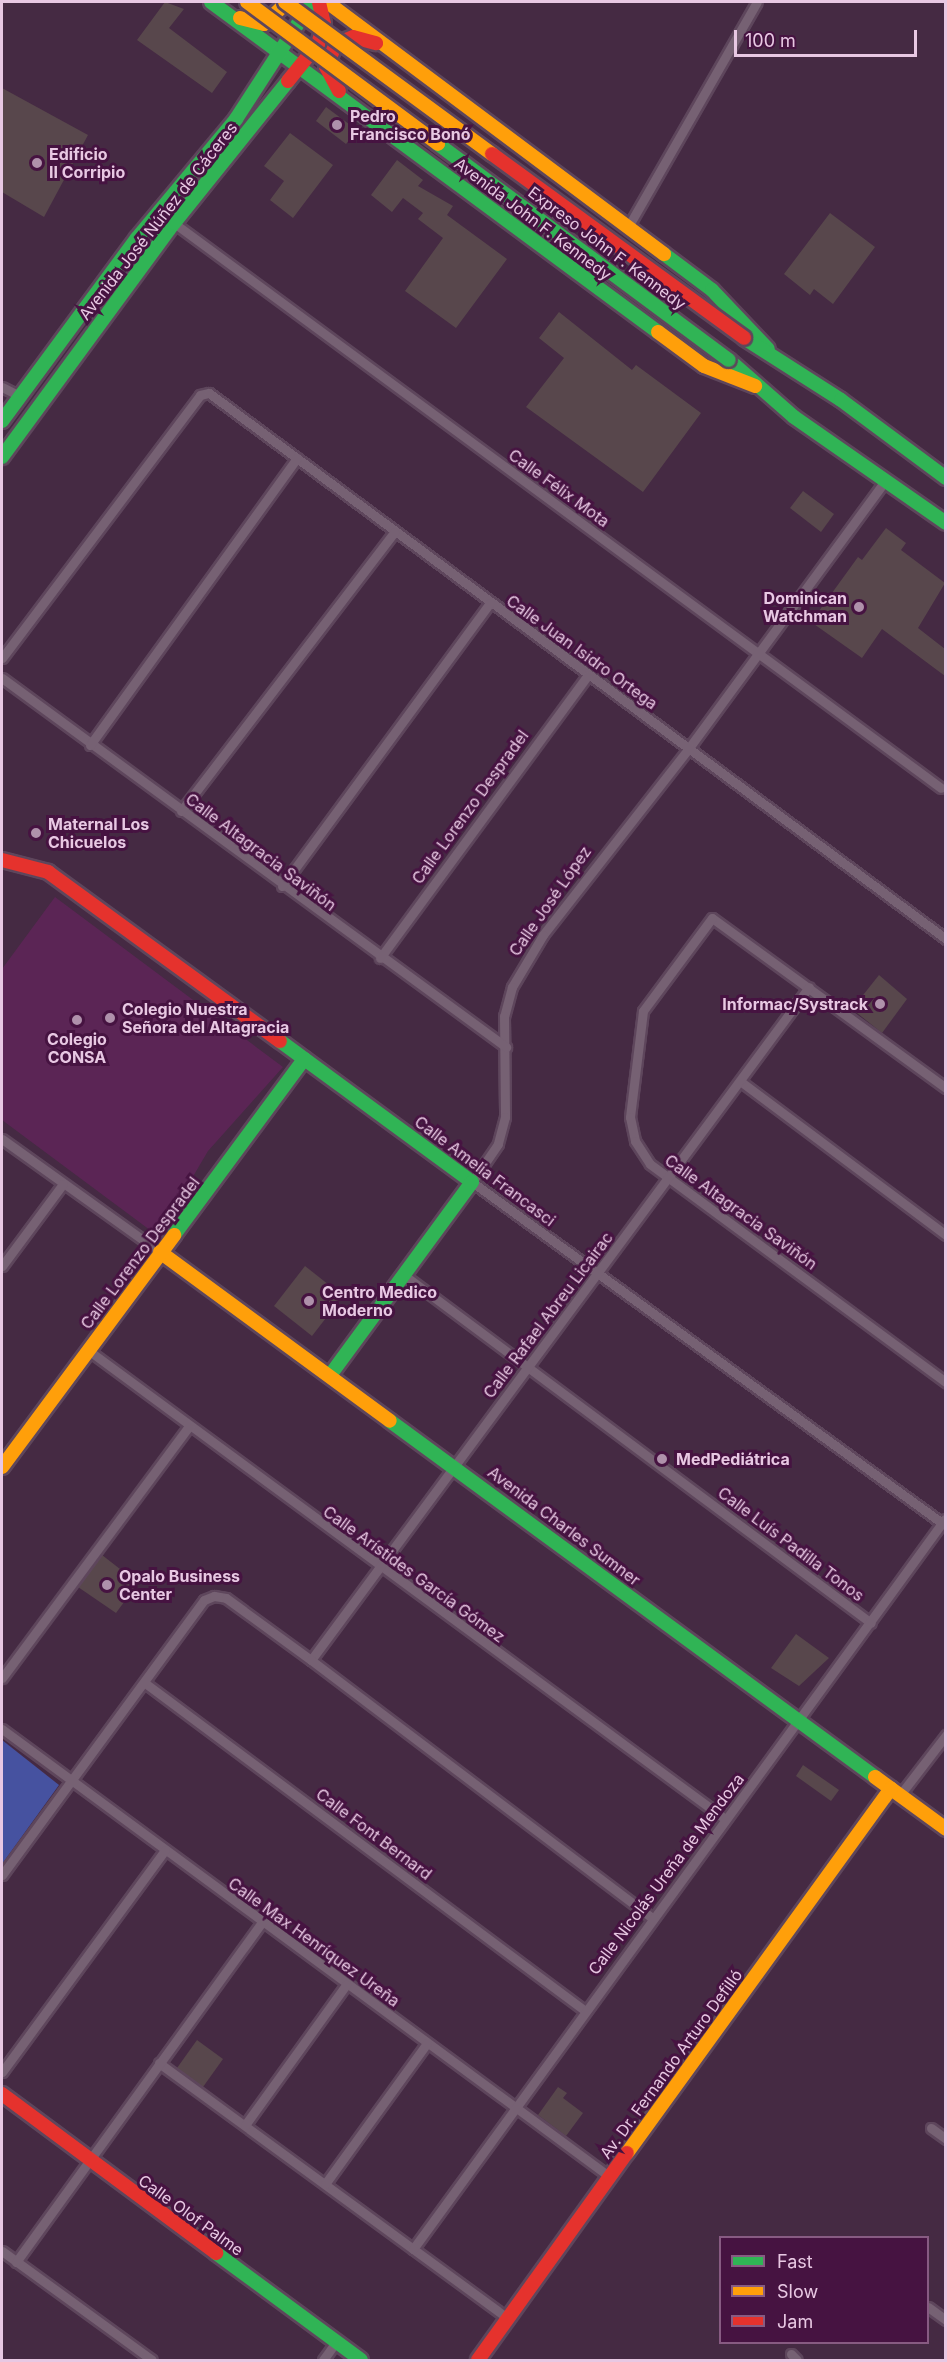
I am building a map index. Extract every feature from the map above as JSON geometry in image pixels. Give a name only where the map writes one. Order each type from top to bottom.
[{"type":"main road","name":"Avenida John F. Kennedy","points":[[211,2],[704,366],[755,386]]},
{"type":"main road","name":"Expreso John F. Kennedy","points":[[247,2],[729,360],[755,386],[885,482],[945,523]]},
{"type":"main road","points":[[225,12],[264,24],[287,2]]},
{"type":"main road","name":"Expreso John F. Kennedy","points":[[287,2],[784,367],[841,400],[945,478]]},
{"type":"main road","name":"Avenida José Núñez de Cáceres","points":[[2,421],[159,212],[236,119],[312,2]]},
{"type":"main road","name":"Avenida José Núñez de Cáceres","points":[[2,457],[174,223],[318,44],[324,24],[319,2]]},
{"type":"main road","points":[[327,2],[712,290],[784,367]]},
{"type":"main road","points":[[351,104],[329,78],[326,67],[331,51],[342,39],[353,37],[387,47]]},
{"type":"main road","name":"Calle Amelia Francasci","points":[[2,860],[48,872],[472,1182]]},
{"type":"main road","name":"Calle Lorenzo Despradel","points":[[2,1467],[304,1059]]},
{"type":"main road","name":"Calle José López","points":[[331,1374],[472,1182]]},
{"type":"main road","name":"Avenida Charles Sumner","points":[[160,1252],[331,1374],[945,1829]]},
{"type":"main road","name":"Av. Dr. Fernando Arturo Defilló","points":[[478,2361],[610,2177],[895,1792]]},
{"type":"main road","name":"Calle Olof Palme","points":[[2,2094],[90,2162],[361,2361]]},
{"type":"street","points":[[628,227],[757,2]]},
{"type":"street","name":"Calle Félix Mota","points":[[159,212],[941,788]]},
{"type":"street","points":[[2,387],[20,396]]},
{"type":"street","name":"Calle Juan Isidro Ortega","points":[[2,658],[201,395],[209,393],[945,939]]},
{"type":"street","points":[[90,745],[297,458]]},
{"type":"street","name":"Calle José López","points":[[472,1182],[498,1144],[505,1117],[504,1016],[512,987],[543,934],[689,748],[885,482]]},
{"type":"street","points":[[181,811],[394,532]]},
{"type":"street","points":[[282,886],[490,603]]},
{"type":"street","name":"Calle Lorenzo Despradel","points":[[380,958],[588,675]]},
{"type":"street","name":"Calle Altagracia Saviñón","points":[[2,678],[380,958],[506,1047]]},
{"type":"street","name":"Calle Altagracia Saviñón","points":[[809,987],[716,918],[708,920],[651,997],[640,1023],[632,1129],[641,1155],[945,1382]]},
{"type":"street","points":[[809,987],[945,1088]]},
{"type":"street","name":"Calle Rafael Abreu Licairac","points":[[311,1660],[809,987]]},
{"type":"street","points":[[740,1081],[945,1235]]},
{"type":"street","points":[[2,1139],[160,1252]]},
{"type":"street","name":"Calle Amelia Francasci","points":[[472,1182],[596,1275],[944,1521]]},
{"type":"street","points":[[2,1266],[63,1184]]},
{"type":"street","name":"Calle Luís Padilla Tonos","points":[[404,1275],[871,1623]]},
{"type":"street","name":"Calle Arístides García Gómez","points":[[88,1350],[381,1568],[725,1819]]},
{"type":"street","points":[[2,1677],[189,1426]]},
{"type":"street","name":"Calle Nicolás Ureña de Mendoza","points":[[413,2249],[514,2105],[725,1819],[800,1723],[944,1521]]},
{"type":"street","points":[[2,1875],[204,1600],[214,1596],[226,1598],[311,1660],[652,1918]]},
{"type":"street","name":"Calle Font Bernard","points":[[145,1683],[584,2010]]},
{"type":"street","name":"Calle Max Henríquez Ureña","points":[[2,1729],[72,1779],[261,1923],[610,2177]]},
{"type":"street","name":"Av. Dr. Fernando Arturo Defilló","points":[[895,1792],[945,1735]]},
{"type":"street","points":[[2,2072],[165,1850]]},
{"type":"street","points":[[16,2262],[261,1923]]},
{"type":"street","points":[[245,2125],[346,1985]]},
{"type":"street","points":[[325,2184],[427,2043]]},
{"type":"street","points":[[159,2062],[508,2318]]},
{"type":"street","points":[[931,2128],[945,2139]]},
{"type":"street","points":[[2,2251],[152,2361]]},
{"type":"street","points":[[929,2308],[945,2320]]},
{"type":"street","points":[[323,2361],[336,2342]]},
{"type":"shaded area","name":"Colegio Nuestra Señora del Altagracia","points":[[55,897],[283,1067],[208,1151],[158,1236],[2,1120],[2,969]]},
{"type":"shaded area","points":[[2,1740],[59,1785],[2,1864]]},
{"type":"building","points":[[165,2],[184,9],[169,28],[227,72],[212,93],[137,40]]},
{"type":"building","name":"Edificio II Corripio","points":[[2,88],[88,135],[44,217],[2,192]]},
{"type":"building","name":"Pedro Francisco Bonó","points":[[326,107],[357,130],[346,144],[316,121]]},
{"type":"building","points":[[290,133],[333,165],[293,218],[270,200],[284,181],[264,166]]},
{"type":"building","points":[[397,160],[423,180],[418,186],[453,206],[447,215],[507,259],[456,328],[405,291],[443,238],[418,219],[423,213],[403,198],[392,212],[371,195]]},
{"type":"building","points":[[830,213],[875,247],[833,304],[814,289],[810,295],[784,274]]},
{"type":"building","points":[[559,312],[632,370],[636,365],[701,413],[643,492],[526,407],[564,358],[539,338]]},
{"type":"building","points":[[803,491],[834,514],[821,532],[790,508]]},
{"type":"building","points":[[886,528],[906,543],[901,550],[945,583],[918,628],[945,649],[945,676],[882,629],[862,658],[811,622],[858,557],[862,560]]},
{"type":"building","name":"Informac/Systrack","points":[[879,975],[907,999],[882,1033],[852,1009]]},
{"type":"building","name":"Centro Medico Moderno","points":[[305,1266],[343,1296],[312,1336],[274,1306]]},
{"type":"building","name":"Opalo Business Center","points":[[102,1555],[138,1583],[116,1613],[78,1587]]},
{"type":"building","points":[[796,1634],[829,1658],[799,1686],[771,1668]]},
{"type":"building","points":[[803,1765],[839,1790],[831,1801],[796,1776]]},
{"type":"building","points":[[197,2040],[223,2059],[203,2087],[177,2068]]},
{"type":"building","points":[[558,2087],[567,2093],[563,2098],[583,2113],[566,2136],[538,2115]]},
{"type":"traffic: fast","points":[[211,2],[658,332]]},
{"type":"traffic: fast","points":[[2,421],[137,238],[236,119],[312,2]]},
{"type":"traffic: fast","points":[[2,457],[174,223],[288,81]]},
{"type":"traffic: fast","points":[[438,144],[729,360]]},
{"type":"traffic: fast","points":[[664,254],[712,290],[768,349]]},
{"type":"traffic: fast","points":[[744,338],[841,400],[946,478]]},
{"type":"traffic: fast","points":[[729,360],[794,417],[946,523]]},
{"type":"traffic: fast","points":[[280,1041],[472,1182],[331,1374]]},
{"type":"traffic: fast","points":[[174,1235],[304,1059]]},
{"type":"traffic: fast","points":[[390,1421],[875,1777]]},
{"type":"traffic: fast","points":[[216,2253],[361,2360]]},
{"type":"traffic: slow","points":[[247,2],[438,144]]},
{"type":"traffic: slow","points":[[285,2],[492,154]]},
{"type":"traffic: slow","points":[[240,18],[264,24],[288,2]]},
{"type":"traffic: slow","points":[[327,2],[664,254]]},
{"type":"traffic: slow","points":[[658,332],[704,366],[755,386]]},
{"type":"traffic: slow","points":[[2,1467],[174,1235]]},
{"type":"traffic: slow","points":[[160,1252],[390,1421]]},
{"type":"traffic: slow","points":[[875,1777],[946,1829]]},
{"type":"traffic: slow","points":[[627,2153],[891,1788]]},
{"type":"traffic: jam","points":[[288,81],[318,44],[324,24],[319,2]]},
{"type":"traffic: jam","points":[[339,91],[326,67],[336,44],[353,37],[376,43]]},
{"type":"traffic: jam","points":[[492,154],[744,338]]},
{"type":"traffic: jam","points":[[2,860],[48,872],[280,1041]]},
{"type":"traffic: jam","points":[[2,2094],[216,2253]]},
{"type":"traffic: jam","points":[[478,2360],[627,2153]]},
{"type":"place","name":"Pedro Francisco Bonó","points":[[337,125]]},
{"type":"place","name":"Edificio II Corripio","points":[[37,163]]},
{"type":"place","name":"Dominican Watchman","points":[[859,607]]},
{"type":"place","name":"Maternal Los Chicuelos","points":[[36,833]]},
{"type":"place","name":"Informac/Systrack","points":[[880,1004]]},
{"type":"place","name":"Colegio Nuestra Señora del Altagracia","points":[[110,1018]]},
{"type":"place","name":"Colegio CONSA","points":[[77,1020]]},
{"type":"place","name":"Centro Medico Moderno","points":[[309,1301]]},
{"type":"place","name":"MedPediátrica","points":[[662,1459]]},
{"type":"place","name":"Opalo Business Center","points":[[107,1585]]}]
